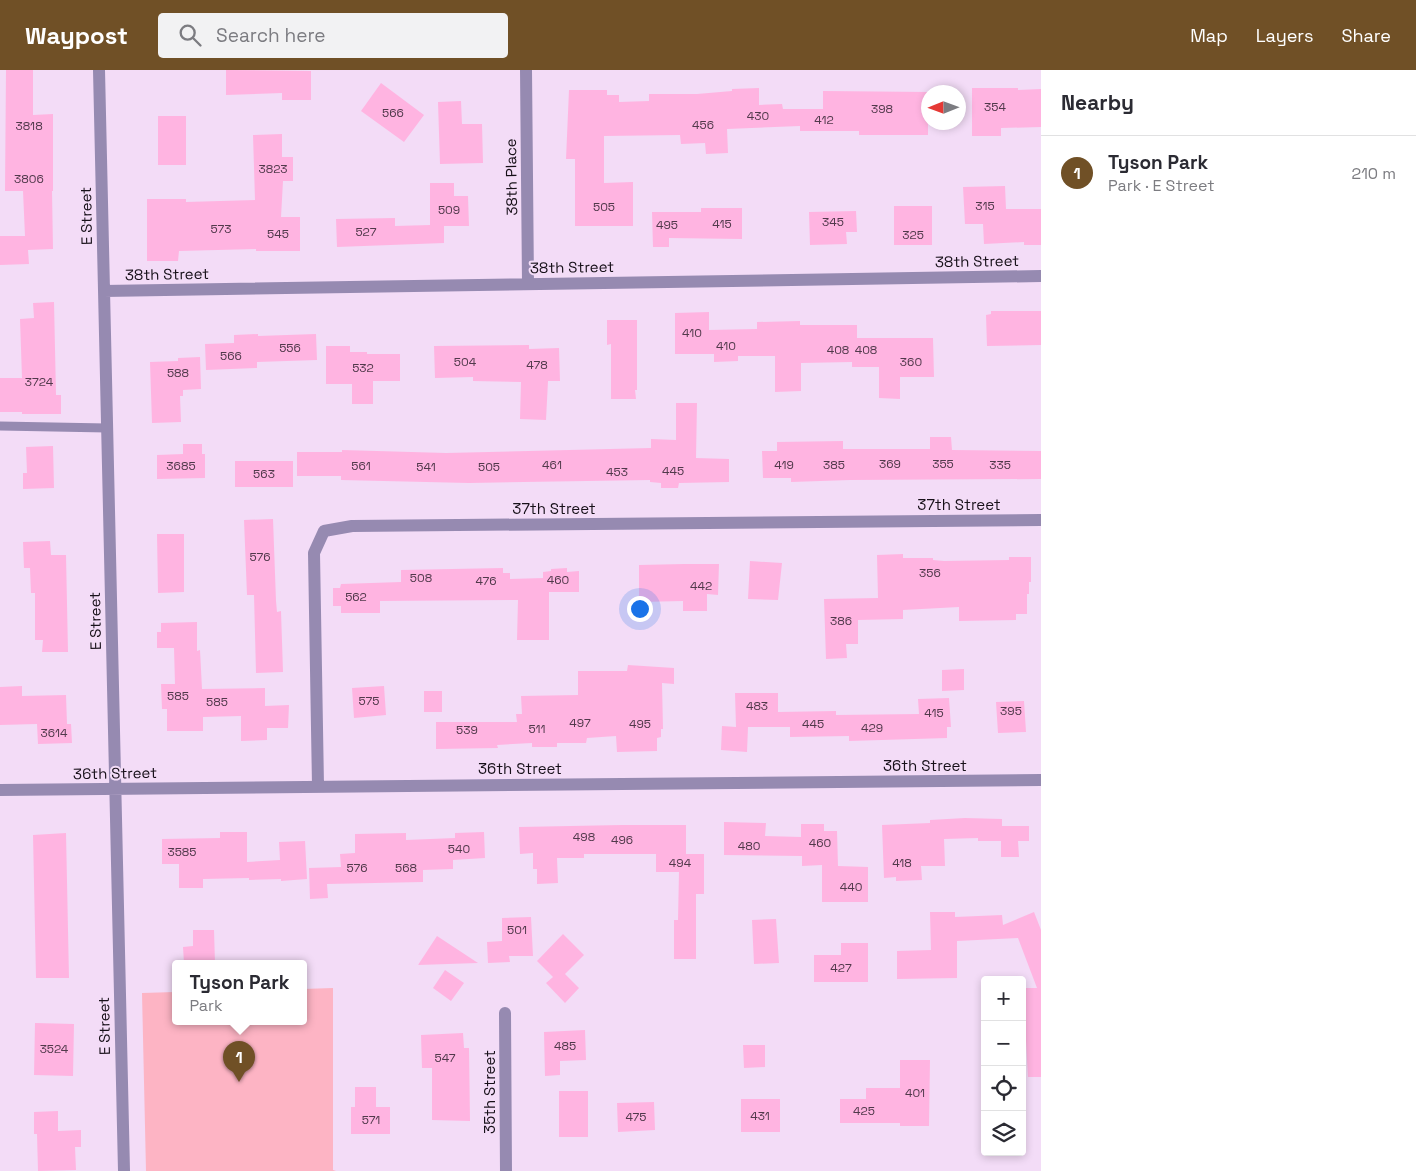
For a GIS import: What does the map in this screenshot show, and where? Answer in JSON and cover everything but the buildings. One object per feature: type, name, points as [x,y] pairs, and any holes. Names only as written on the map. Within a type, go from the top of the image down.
[{"type":"street","name":"E Street","points":[[99,70],[124,1171]]},
{"type":"street","name":"38th Place","points":[[526,70],[528,284]]},
{"type":"street","name":"38th Street","points":[[104,291],[1041,276]]},
{"type":"street","name":"37th Street","points":[[318,786],[314,553],[324,531],[352,526],[1041,520]]},
{"type":"street","name":"36th Street","points":[[0,790],[1041,780]]},
{"type":"street","name":"35th Street","points":[[505,1013],[506,1171]]},
{"type":"lane","points":[[0,426],[107,428]]},
{"type":"shaded area","points":[[333,988],[333,1170],[336,1171],[146,1171],[142,993],[172,992],[172,1025],[307,1025],[307,989]]},
{"type":"place","name":"Tyson Park","points":[[239,1082]]}]
